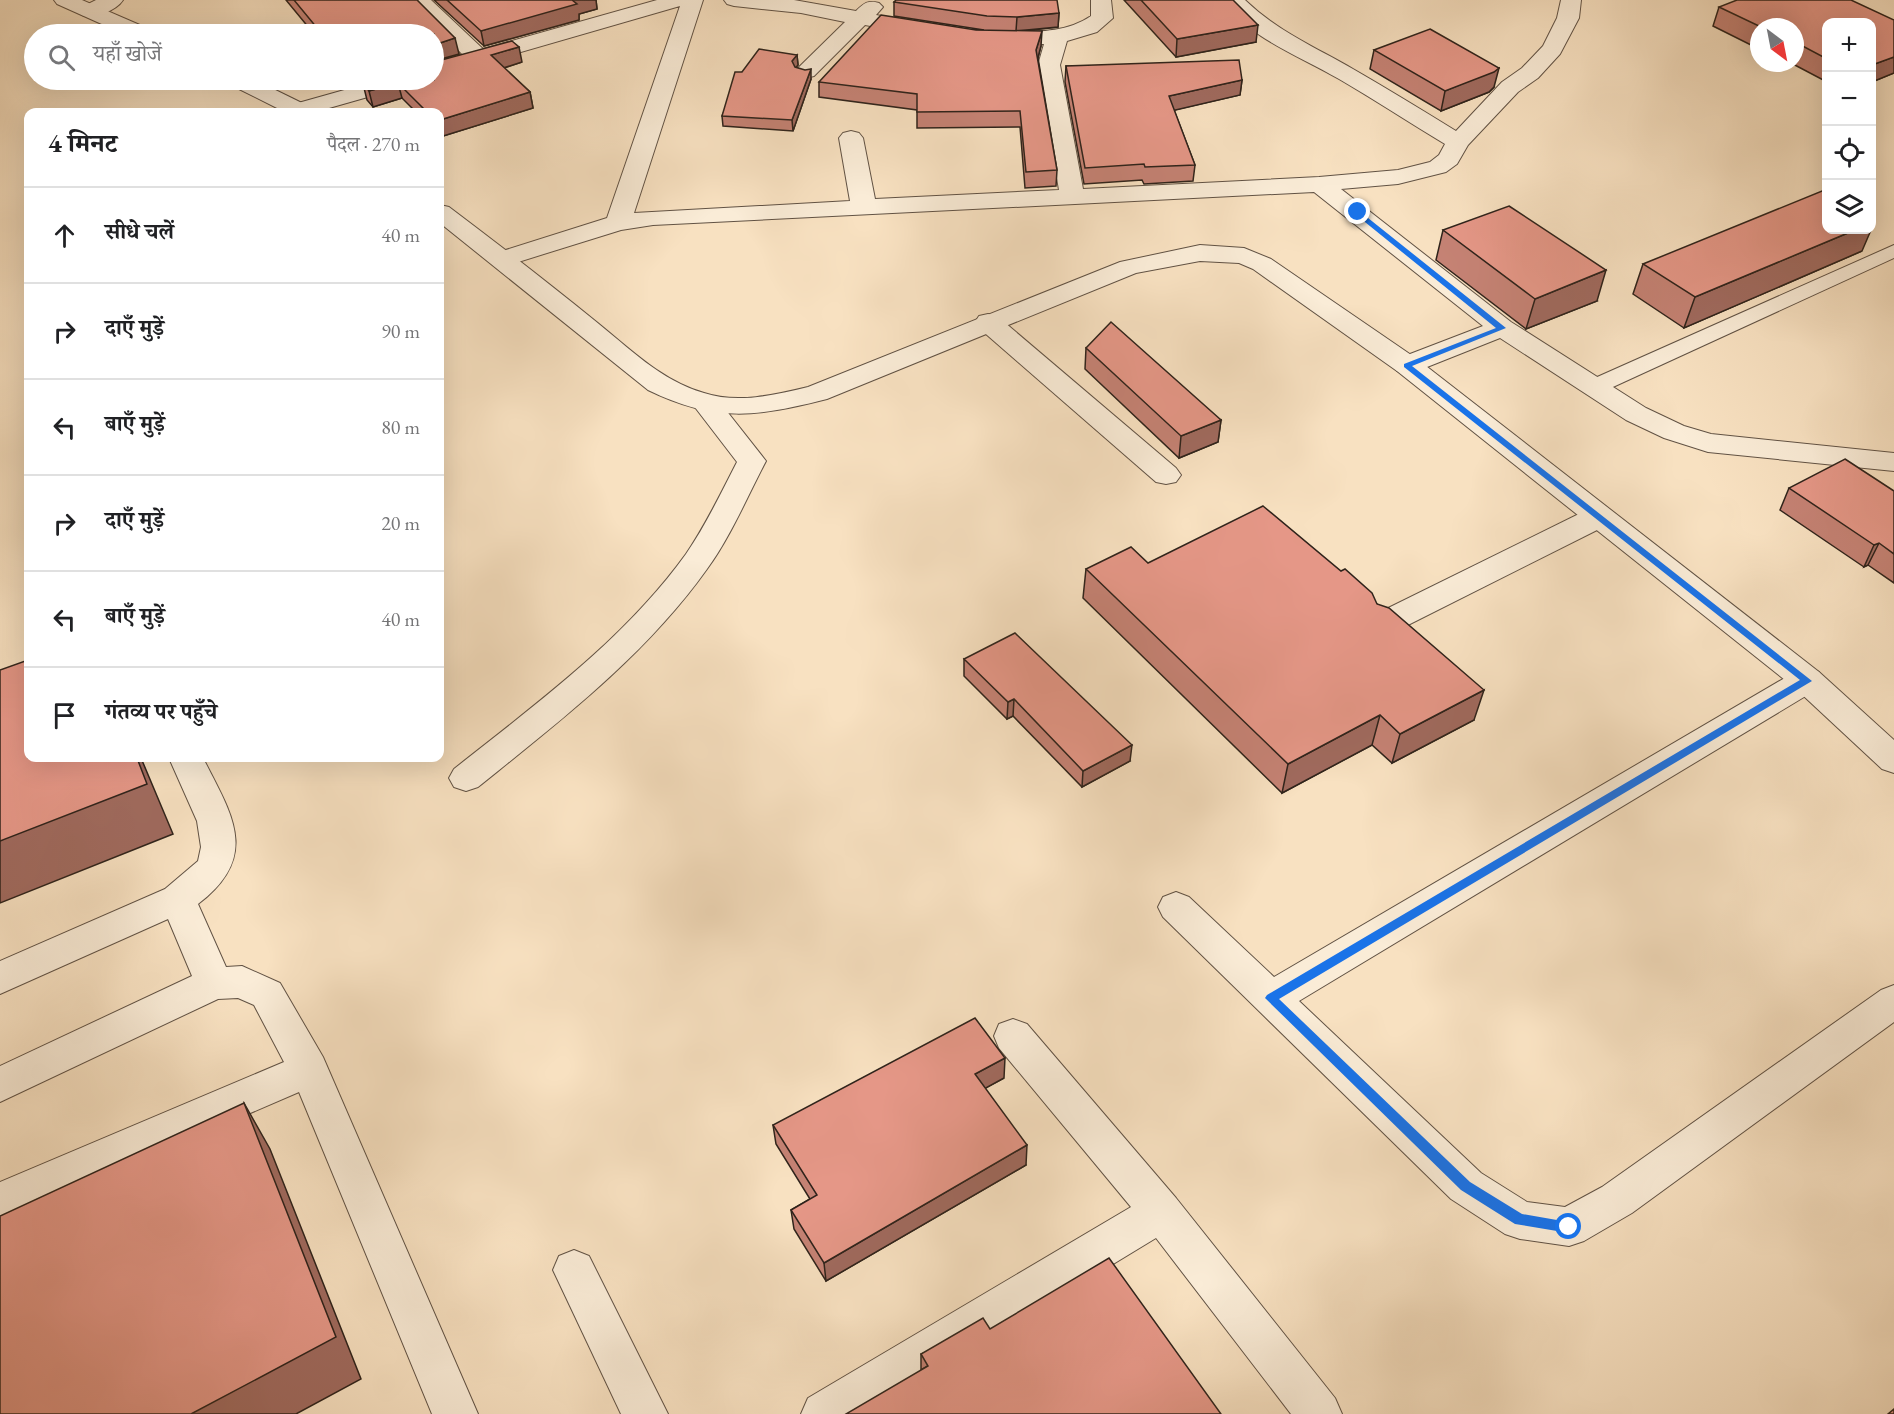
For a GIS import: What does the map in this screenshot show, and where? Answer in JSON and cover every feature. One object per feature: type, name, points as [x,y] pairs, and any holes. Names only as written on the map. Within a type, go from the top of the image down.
[{"type":"street","points":[[64,0],[118,24]]},
{"type":"street","points":[[89,11],[113,0]]},
{"type":"street","points":[[419,0],[444,24]]},
{"type":"street","points":[[444,67],[680,0]]},
{"type":"street","points":[[618,223],[693,0]]},
{"type":"street","points":[[734,0],[801,7],[941,33]]},
{"type":"street","points":[[806,71],[858,18],[880,0]]},
{"type":"street","points":[[972,36],[1010,40],[1058,37],[1089,27],[1102,18],[1101,0]]},
{"type":"street","points":[[1233,0],[1258,24],[1274,35],[1346,74],[1458,142]]},
{"type":"street","points":[[502,259],[618,223],[697,214],[1073,198],[1319,184],[1398,177],[1438,167],[1449,159],[1458,142],[1510,87],[1530,72],[1552,49],[1568,18],[1571,0]]},
{"type":"street","points":[[444,24],[478,57]]},
{"type":"street","points":[[1058,37],[1049,65],[1073,198]]},
{"type":"street","points":[[259,90],[294,108]]},
{"type":"street","points":[[310,108],[369,90]]},
{"type":"street","points":[[851,138],[864,208]]},
{"type":"street","points":[[1319,184],[1502,328],[1636,414],[1674,432],[1708,443],[1894,462]]},
{"type":"street","points":[[444,215],[658,384],[675,394],[708,406],[743,407],[778,403],[816,393],[1129,267],[1200,253],[1244,256],[1262,264],[1407,365],[1807,681],[1894,760]]},
{"type":"street","points":[[988,322],[1166,475]]},
{"type":"street","points":[[1407,365],[1502,328]]},
{"type":"street","points":[[466,778],[571,694],[648,622],[697,560],[752,461],[708,406]]},
{"type":"street","points":[[1383,624],[1598,517]]},
{"type":"street","points":[[1271,998],[1807,681]]},
{"type":"street","points":[[0,978],[178,899],[200,881],[216,860],[218,829],[188,762]]},
{"type":"street","points":[[178,899],[214,983]]},
{"type":"street","points":[[1176,907],[1466,1186],[1520,1220],[1569,1227],[1617,1200],[1894,1001]]},
{"type":"street","points":[[0,1086],[214,983],[242,982],[267,994],[309,1069],[455,1414]]},
{"type":"street","points":[[1013,1036],[1161,1212],[1319,1414]]},
{"type":"street","points":[[0,1202],[309,1069]]},
{"type":"street","points":[[824,1414],[1161,1212]]},
{"type":"street","points":[[574,1270],[645,1414]]},
{"type":"lane","points":[[1594,387],[1894,251]]},
{"type":"building","points":[[294,0],[417,0],[441,24],[314,24]]},
{"type":"building","points":[[447,0],[572,0],[577,4],[481,31]]},
{"type":"building","points":[[896,0],[1057,0],[1059,13],[1017,17],[987,16],[894,2]]},
{"type":"building","points":[[1141,0],[1233,0],[1258,25],[1177,39]]},
{"type":"building","points":[[1737,0],[1851,0],[1894,20],[1894,57],[1876,64],[1876,18],[1822,18],[1822,56],[1804,47],[1804,18],[1750,18],[1750,22],[1719,7]]},
{"type":"building","points":[[881,15],[976,30],[1042,31],[1036,50],[1057,170],[1026,172],[1020,111],[917,112],[917,94],[819,82]]},
{"type":"building","points":[[444,27],[455,38],[444,42]]},
{"type":"building","points":[[1430,29],[1499,68],[1445,91],[1374,50]]},
{"type":"building","points":[[512,41],[519,47],[491,55],[530,92],[444,119],[444,108],[423,108],[405,90],[444,90],[444,59]]},
{"type":"building","points":[[759,49],[797,55],[792,61],[795,67],[811,69],[792,120],[722,116],[735,72],[742,72]]},
{"type":"building","points":[[1239,60],[1242,80],[1169,96],[1195,165],[1145,167],[1144,164],[1085,168],[1066,66]]},
{"type":"building","points":[[1822,191],[1822,234],[1845,234],[1695,297],[1643,264]]},
{"type":"building","points":[[1509,206],[1606,270],[1535,299],[1443,230]]},
{"type":"building","points":[[1111,322],[1221,420],[1181,436],[1086,348]]},
{"type":"building","points":[[1845,459],[1894,491],[1894,554],[1879,543],[1874,545],[1789,488]]},
{"type":"building","points":[[1263,506],[1341,571],[1345,569],[1372,593],[1377,604],[1389,608],[1484,690],[1400,734],[1380,715],[1288,764],[1086,569],[1131,547],[1148,563]]},
{"type":"building","points":[[1015,633],[1132,745],[1083,771],[1014,699],[1008,702],[964,659]]},
{"type":"building","points":[[24,661],[24,762],[139,762],[147,784],[0,841],[0,670]]},
{"type":"building","points":[[975,1018],[1005,1058],[975,1074],[1027,1145],[824,1263],[791,1210],[817,1195],[773,1125]]},
{"type":"building","points":[[244,1103],[336,1337],[191,1414],[0,1414],[0,1216]]},
{"type":"building","points":[[1109,1258],[1221,1414],[846,1414],[928,1366],[921,1354],[983,1318],[990,1329]]},
{"type":"route","points":[[1358,212],[1502,328],[1407,365],[1807,681],[1271,998],[1466,1186],[1520,1220],[1569,1227]]}]
